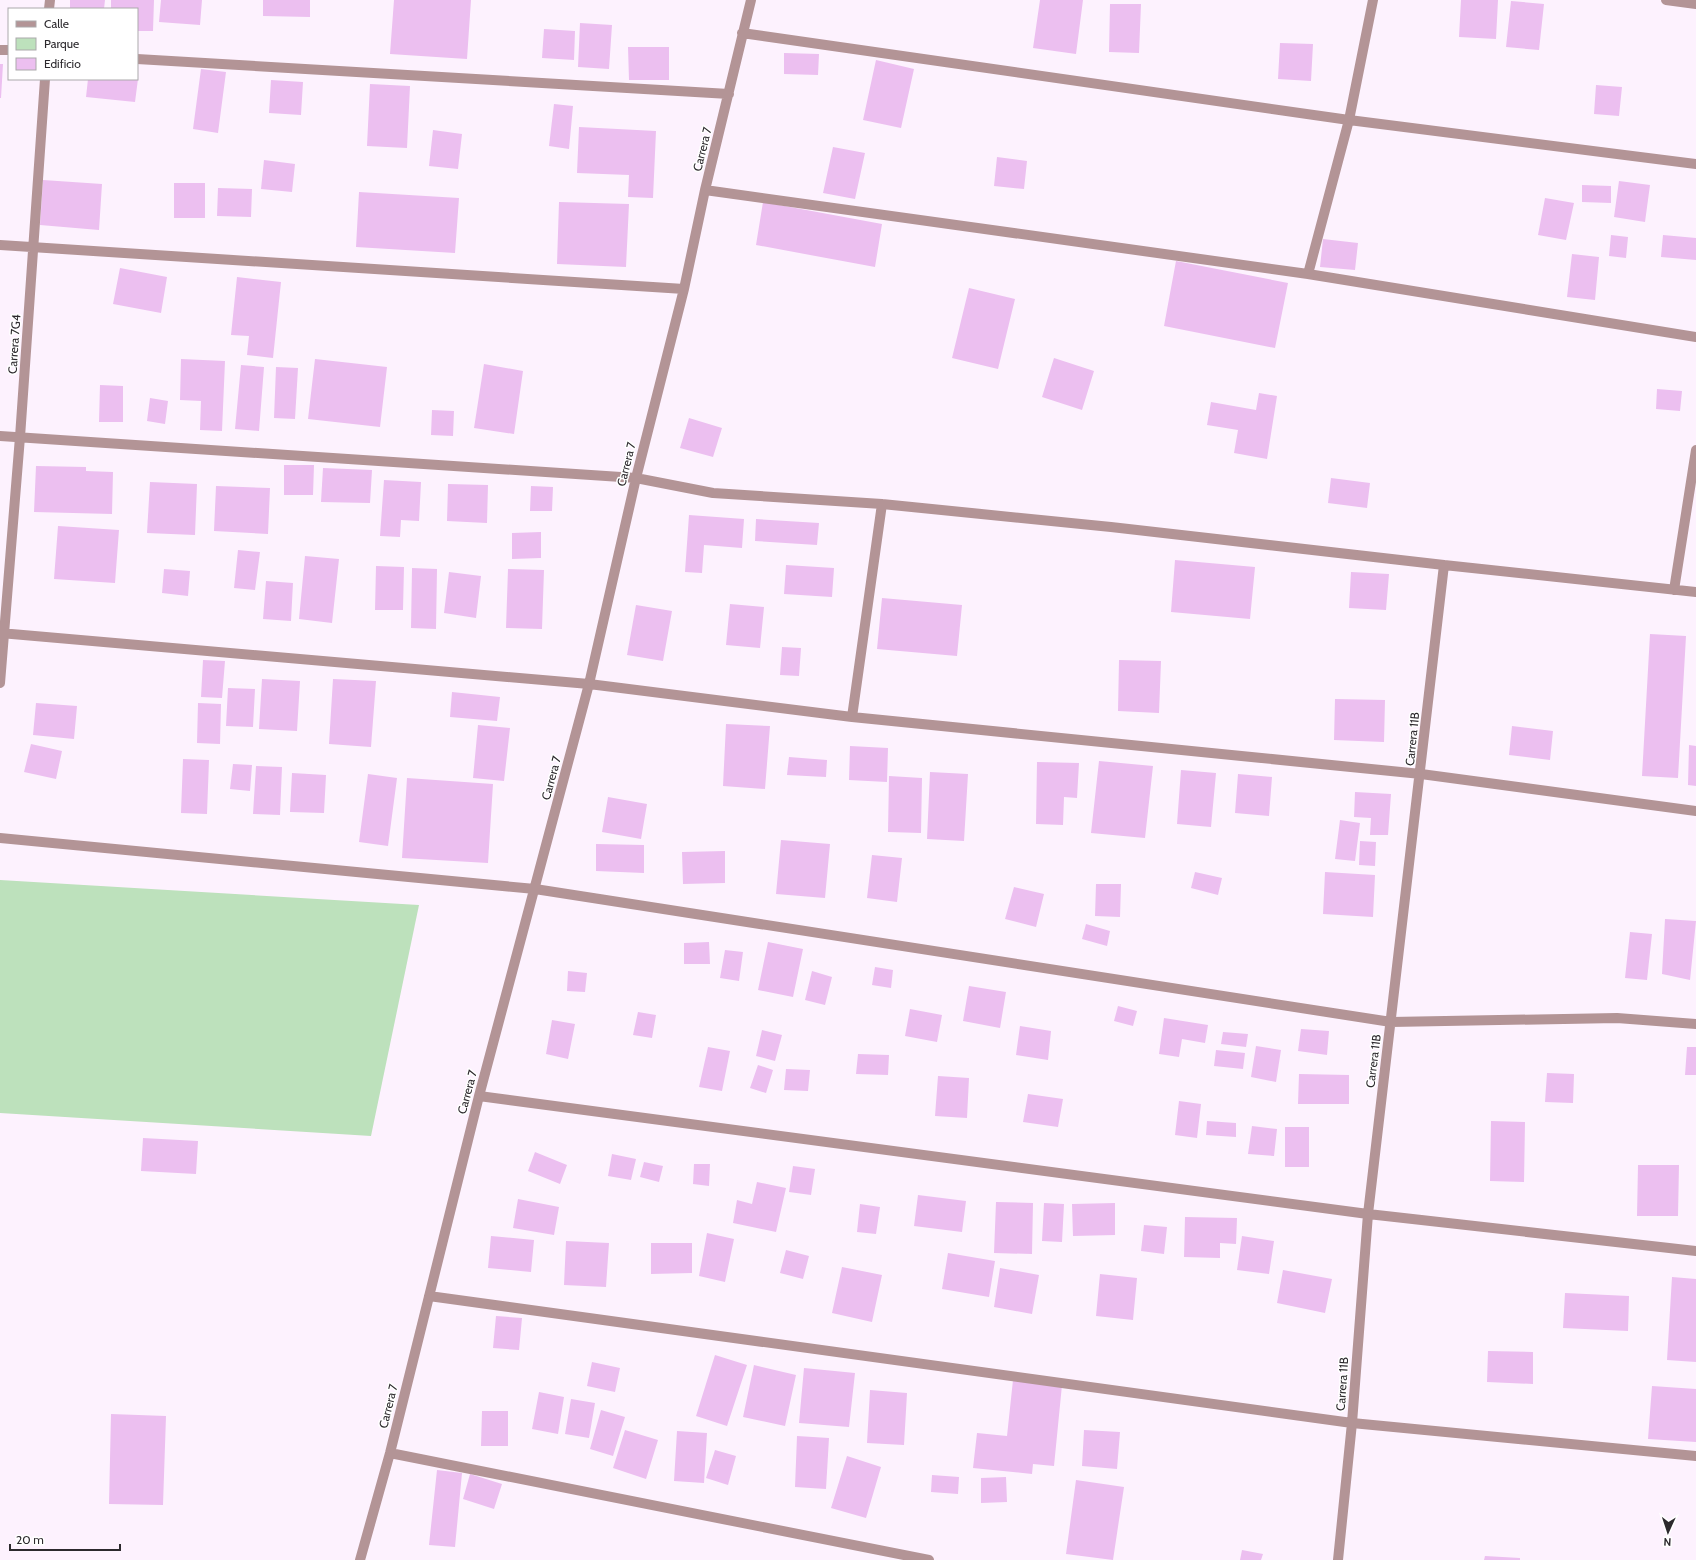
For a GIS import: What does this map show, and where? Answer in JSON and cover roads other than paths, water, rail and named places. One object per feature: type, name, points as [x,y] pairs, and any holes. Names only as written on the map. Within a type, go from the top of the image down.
[{"type":"street","name":"Carrera 7","points":[[360,1560],[390,1454],[479,1096],[589,684],[636,478],[684,289],[705,190],[751,0]]},
{"type":"street","points":[[1308,274],[1349,120],[1373,0]]},
{"type":"street","points":[[1666,0],[1696,4]]},
{"type":"street","points":[[742,33],[1349,120],[1696,164]]},
{"type":"street","points":[[138,59],[729,94]]},
{"type":"street","name":"Carrera 7G4","points":[[0,683],[20,437],[45,80]]},
{"type":"street","points":[[705,190],[1308,274],[1696,337]]},
{"type":"street","points":[[0,245],[684,289]]},
{"type":"street","points":[[0,436],[636,478],[713,494],[882,504],[1111,527],[1696,592]]},
{"type":"street","points":[[1674,590],[1696,450]]},
{"type":"street","points":[[852,717],[882,504]]},
{"type":"street","name":"Carrera 11B","points":[[1338,1560],[1352,1423],[1368,1214],[1421,774],[1444,565]]},
{"type":"street","points":[[3,633],[589,684],[852,717],[1421,774],[1696,811]]},
{"type":"street","points":[[0,838],[535,889],[1391,1022],[1617,1018],[1696,1024]]},
{"type":"street","points":[[479,1096],[1368,1214],[1696,1251]]},
{"type":"street","points":[[429,1296],[1352,1423],[1696,1456]]},
{"type":"street","points":[[390,1454],[929,1560]]}]
